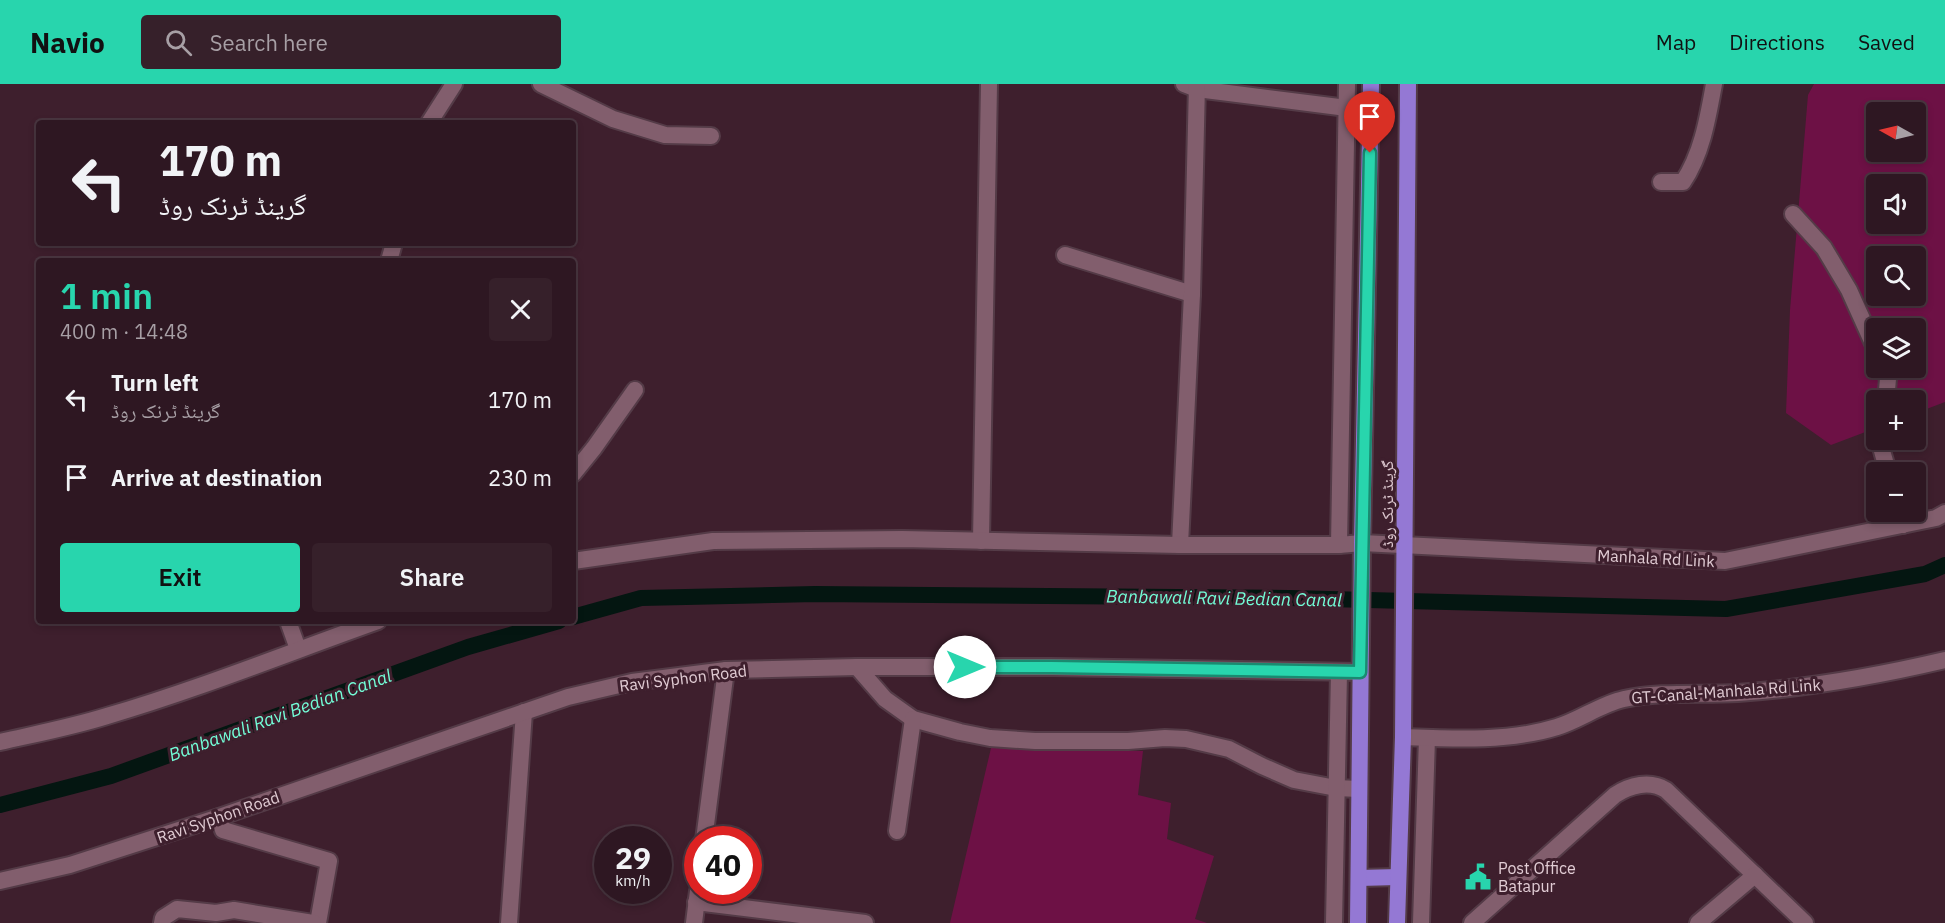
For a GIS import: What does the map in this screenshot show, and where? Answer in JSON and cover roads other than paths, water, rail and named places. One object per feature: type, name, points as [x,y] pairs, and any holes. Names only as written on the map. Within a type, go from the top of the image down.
[{"type":"highway","name":"گرینڈ ٹرنک روڈ","points":[[1358,923],[1361,548],[1371,84]]},
{"type":"highway","name":"گرینڈ ٹرنک روڈ","points":[[1397,923],[1403,737],[1408,84]]},
{"type":"highway","points":[[1359,878],[1398,877]]},
{"type":"street","points":[[431,120],[454,84]]},
{"type":"street","points":[[541,84],[613,119],[665,135],[711,136]]},
{"type":"street","points":[[981,542],[989,84]]},
{"type":"street","points":[[1339,545],[1347,84]]},
{"type":"street","points":[[1661,182],[1683,182],[1692,169],[1707,120],[1714,84]]},
{"type":"street","points":[[1180,545],[1192,294],[1193,86],[1347,108]]},
{"type":"street","points":[[1793,214],[1824,248],[1849,290],[1866,328]]},
{"type":"street","points":[[1065,255],[1192,294]]},
{"type":"street","points":[[576,470],[635,390]]},
{"type":"street","name":"Manhala Rd Link","points":[[1926,518],[1936,518],[1945,513]]},
{"type":"street","name":"Manhala Rd Link","points":[[576,561],[713,541],[902,539],[1180,545],[1339,545],[1405,552],[1495,550],[1725,561],[1885,522]]},
{"type":"street","points":[[289,624],[298,649]]},
{"type":"street","points":[[0,742],[106,717],[234,674],[369,624]]},
{"type":"street","name":"GT-Canal-Manhala Rd Link","points":[[1403,737],[1501,737],[1537,732],[1577,720],[1606,705],[1624,699],[1738,693],[1835,683],[1945,660]]},
{"type":"street","points":[[857,667],[885,699],[913,719],[960,732],[990,738],[1046,741],[1186,739],[1228,749],[1294,780],[1336,788],[1359,789]]},
{"type":"street","name":"Ravi Syphon Road","points":[[0,880],[70,865],[219,817],[568,697],[632,682],[726,670],[857,667],[1052,667],[1339,672],[1360,667]]},
{"type":"street","points":[[706,826],[726,670]]},
{"type":"street","points":[[1334,923],[1339,672]]},
{"type":"street","points":[[509,923],[524,712]]},
{"type":"street","points":[[897,831],[913,719]]},
{"type":"street","points":[[1422,923],[1427,738]]},
{"type":"street","points":[[1472,923],[1615,795],[1638,784],[1660,786],[1666,790],[1805,923]]},
{"type":"street","points":[[219,817],[223,830],[329,861],[318,923]]},
{"type":"street","points":[[1698,923],[1755,875]]},
{"type":"street","points":[[694,923],[696,904]]},
{"type":"street","points":[[742,904],[866,923]]},
{"type":"street","points":[[162,923],[163,918],[177,909],[216,914],[234,910],[313,923]]},
{"type":"waterway","name":"Banbawali Ravi Bedian Canal","points":[[576,616],[641,598],[815,594],[1289,598],[1726,609],[1925,574],[1945,565]]},
{"type":"waterway","name":"Banbawali Ravi Bedian Canal","points":[[0,805],[111,776],[468,647],[548,624]]},
{"type":"place","name":"Post Office Batapur","points":[[1478,877]]}]
